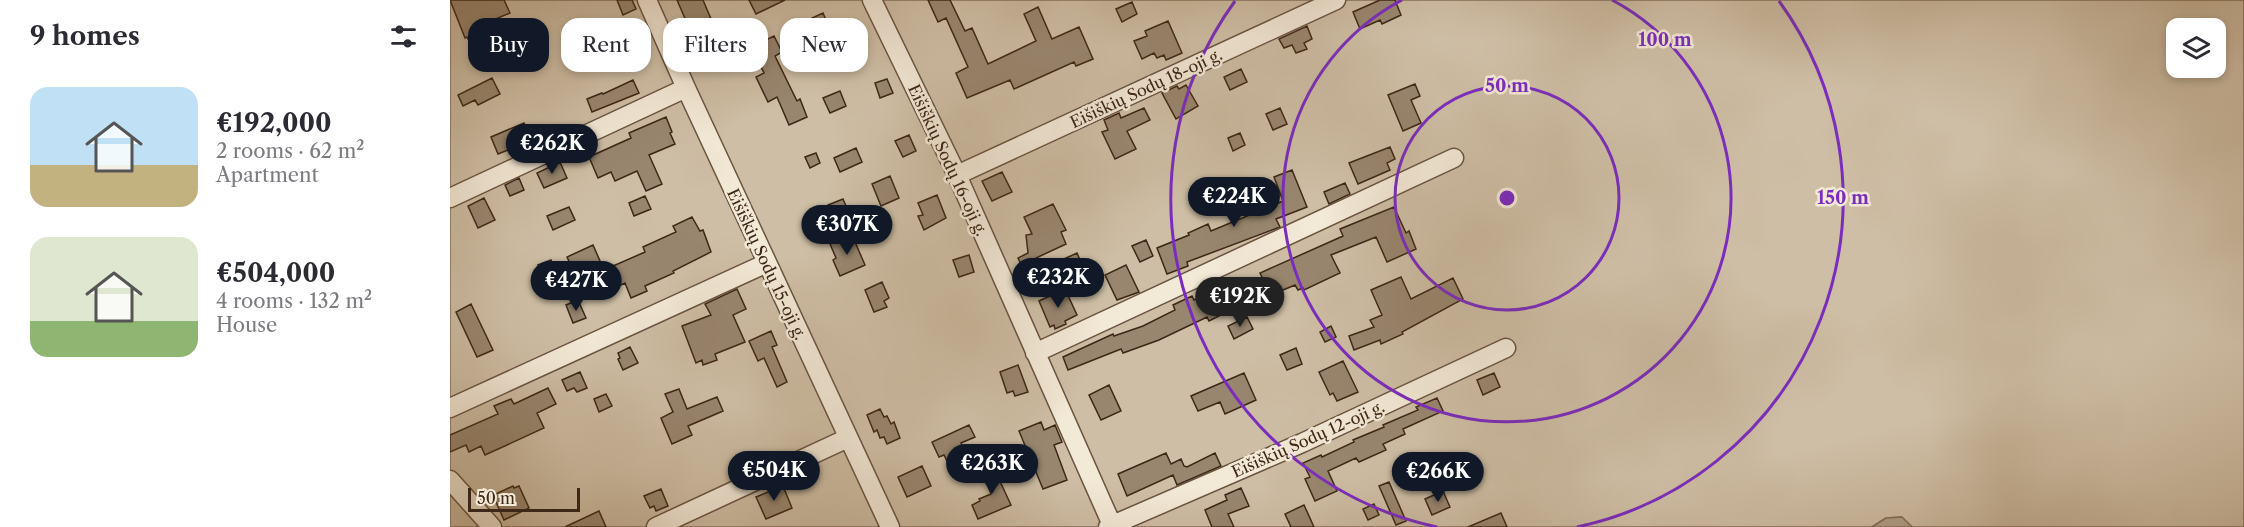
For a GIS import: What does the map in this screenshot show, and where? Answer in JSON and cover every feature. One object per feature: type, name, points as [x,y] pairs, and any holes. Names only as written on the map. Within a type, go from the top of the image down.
[{"type":"street","name":"Eišiškių Sodų 15-oji g.","points":[[647,0],[890,527]]},
{"type":"street","name":"Eišiškių Sodų 16-oji g.","points":[[872,0],[957,176],[1110,526]]},
{"type":"street","name":"Eišiškių Sodų 18-oji g.","points":[[957,176],[1336,0]]},
{"type":"street","points":[[450,198],[686,88]]},
{"type":"street","points":[[1035,353],[1454,158]]},
{"type":"street","points":[[450,408],[767,263]]},
{"type":"street","name":"Eišiškių Sodų 12-oji g.","points":[[1110,526],[1302,443],[1506,348]]},
{"type":"street","points":[[656,527],[848,438]]},
{"type":"street","points":[[450,480],[492,527]]},
{"type":"shaded area","points":[[450,0],[2244,0],[2244,527],[1912,527],[1901,517],[1886,518],[1872,527],[450,527]]},
{"type":"shaded area","points":[[1902,517],[1912,527],[1872,527],[1886,518]]},
{"type":"building","points":[[450,0],[504,0],[510,13],[498,18],[468,18],[468,39],[465,38]]},
{"type":"building","points":[[617,0],[632,0],[636,9],[623,15]]},
{"type":"building","points":[[677,0],[703,0],[711,18],[685,18]]},
{"type":"building","points":[[749,0],[785,0],[756,14]]},
{"type":"building","points":[[928,0],[950,0],[965,31],[972,28],[988,64],[1036,41],[1024,14],[1038,7],[1052,39],[1079,27],[1093,59],[1076,66],[1074,62],[1014,89],[1010,80],[967,98],[956,73],[968,67],[946,18],[938,22]]},
{"type":"building","points":[[1380,0],[1395,0],[1401,15],[1382,24],[1380,20],[1360,29],[1353,12]]},
{"type":"building","points":[[1132,2],[1137,14],[1122,22],[1116,9]]},
{"type":"building","points":[[823,13],[825,18],[812,18]]},
{"type":"building","points":[[1168,21],[1182,53],[1166,60],[1164,55],[1157,58],[1154,53],[1142,59],[1134,41],[1147,36],[1145,31]]},
{"type":"building","points":[[1307,26],[1312,39],[1304,43],[1307,49],[1296,53],[1292,45],[1284,48],[1279,39]]},
{"type":"building","points":[[774,36],[780,48],[780,53],[775,56],[780,72],[783,72],[797,101],[800,99],[807,117],[789,125],[777,97],[768,102],[756,77],[768,72],[768,39]]},
{"type":"building","points":[[1241,69],[1247,82],[1230,90],[1224,77]]},
{"type":"building","points":[[492,78],[500,94],[478,105],[475,100],[463,106],[458,95]]},
{"type":"building","points":[[887,79],[893,93],[880,98],[875,83]]},
{"type":"building","points":[[633,80],[639,93],[592,112],[587,99]]},
{"type":"building","points":[[1415,84],[1420,96],[1411,100],[1421,123],[1403,131],[1388,95]]},
{"type":"building","points":[[1186,85],[1198,106],[1176,119],[1162,93],[1177,86],[1179,89]]},
{"type":"building","points":[[840,91],[846,106],[830,113],[823,98]]},
{"type":"building","points":[[1144,108],[1150,120],[1127,131],[1136,149],[1115,159],[1102,132],[1108,130],[1104,120],[1119,113],[1121,118]]},
{"type":"building","points":[[1280,108],[1287,124],[1273,130],[1266,114]]},
{"type":"building","points":[[666,117],[675,144],[649,155],[662,184],[646,191],[637,171],[615,181],[611,172],[598,178],[589,157],[631,138],[629,133]]},
{"type":"building","points":[[524,123],[531,141],[498,154],[491,137]]},
{"type":"building","points":[[1240,133],[1245,145],[1233,151],[1228,138]]},
{"type":"building","points":[[909,135],[916,151],[903,157],[895,141]]},
{"type":"building","points":[[1390,147],[1395,159],[1387,163],[1390,170],[1358,184],[1349,163]]},
{"type":"building","points":[[856,148],[862,162],[840,172],[834,158]]},
{"type":"building","points":[[816,153],[820,163],[810,168],[805,157]]},
{"type":"building","points":[[560,162],[567,178],[544,188],[537,173]]},
{"type":"building","points":[[1292,170],[1307,207],[1276,219],[1280,227],[1187,262],[1188,266],[1167,274],[1157,248],[1189,235],[1188,233],[1208,224],[1211,231],[1283,201],[1274,177]]},
{"type":"building","points":[[1002,172],[1012,192],[992,201],[982,181]]},
{"type":"building","points":[[890,176],[899,198],[881,206],[872,184]]},
{"type":"building","points":[[519,178],[524,190],[510,196],[505,185]]},
{"type":"building","points":[[1345,183],[1350,194],[1329,204],[1324,192]]},
{"type":"building","points":[[937,195],[946,218],[924,230],[918,216],[923,215],[918,203]]},
{"type":"building","points":[[645,196],[651,209],[634,216],[629,203]]},
{"type":"building","points":[[484,198],[495,220],[478,228],[468,206]]},
{"type":"building","points":[[843,199],[849,213],[833,219],[828,205]]},
{"type":"building","points":[[1053,204],[1066,230],[1061,232],[1066,244],[1036,258],[1039,263],[1035,265],[1037,269],[1026,275],[1018,258],[1028,253],[1026,235],[1032,234],[1024,217]]},
{"type":"building","points":[[569,207],[575,220],[553,230],[547,216]]},
{"type":"building","points":[[1394,207],[1406,233],[1409,231],[1416,249],[1387,262],[1376,237],[1331,255],[1340,273],[1304,290],[1303,288],[1298,290],[1295,285],[1271,295],[1260,273],[1343,236],[1340,229]]},
{"type":"building","points":[[692,217],[700,231],[703,230],[711,252],[645,286],[647,291],[631,298],[625,283],[602,294],[592,274],[578,280],[567,257],[593,245],[604,270],[645,252],[643,247],[676,232],[673,226]]},
{"type":"building","points":[[852,235],[865,265],[840,276],[833,260],[836,258],[830,244]]},
{"type":"building","points":[[1146,240],[1153,256],[1140,262],[1132,246]]},
{"type":"building","points":[[1077,253],[1086,274],[1073,280],[1064,259]]},
{"type":"building","points":[[969,255],[974,272],[959,277],[953,260]]},
{"type":"building","points":[[551,260],[557,273],[545,279],[538,265]]},
{"type":"building","points":[[1126,265],[1139,292],[1117,300],[1105,275]]},
{"type":"building","points":[[1401,277],[1411,299],[1453,278],[1463,299],[1402,332],[1403,334],[1381,344],[1380,340],[1354,350],[1349,336],[1374,327],[1370,320],[1382,315],[1371,290]]},
{"type":"building","points":[[882,282],[889,298],[884,301],[887,307],[874,312],[865,290]]},
{"type":"building","points":[[737,289],[746,309],[733,315],[745,342],[715,354],[717,360],[703,365],[702,360],[696,363],[682,326],[711,315],[705,304]]},
{"type":"building","points":[[1065,289],[1077,315],[1055,329],[1054,325],[1050,327],[1039,301]]},
{"type":"building","points":[[1214,291],[1225,313],[1209,321],[1207,317],[1159,340],[1123,353],[1121,349],[1068,370],[1063,357],[1113,334],[1114,336],[1143,326],[1175,310],[1173,305],[1192,296],[1194,300]]},
{"type":"building","points":[[578,300],[586,318],[573,323],[566,305]]},
{"type":"building","points":[[471,304],[493,350],[477,357],[456,312]]},
{"type":"building","points":[[1247,317],[1253,329],[1234,339],[1228,326]]},
{"type":"building","points":[[1331,326],[1336,337],[1325,342],[1320,332]]},
{"type":"building","points":[[771,331],[777,345],[772,347],[787,382],[777,387],[764,358],[758,361],[749,341]]},
{"type":"building","points":[[630,347],[638,363],[623,370],[618,353]]},
{"type":"building","points":[[1296,348],[1302,364],[1287,370],[1280,355]]},
{"type":"building","points":[[1343,361],[1358,392],[1337,401],[1333,393],[1330,395],[1319,372]]},
{"type":"building","points":[[1018,365],[1028,392],[1015,396],[1013,391],[1007,393],[1000,372]]},
{"type":"building","points":[[580,372],[587,388],[577,392],[574,388],[567,391],[562,380]]},
{"type":"building","points":[[1244,373],[1256,400],[1225,414],[1220,402],[1198,411],[1191,396]]},
{"type":"building","points":[[1494,373],[1500,387],[1483,395],[1477,380]]},
{"type":"building","points":[[1109,385],[1121,411],[1101,420],[1089,395]]},
{"type":"building","points":[[548,388],[556,404],[537,413],[544,428],[485,455],[481,446],[469,452],[466,445],[450,452],[450,435],[498,414],[494,406],[511,399],[514,404]]},
{"type":"building","points":[[679,389],[687,409],[717,397],[723,411],[688,426],[692,435],[672,444],[661,418],[673,412],[665,394]]},
{"type":"building","points":[[606,394],[612,406],[599,412],[594,399]]},
{"type":"building","points":[[1437,398],[1443,411],[1403,429],[1405,434],[1383,444],[1386,450],[1359,462],[1356,458],[1328,471],[1337,491],[1315,501],[1305,479],[1310,477],[1303,463],[1354,442],[1353,440],[1418,410],[1416,407]]},
{"type":"building","points":[[880,409],[891,424],[894,422],[900,438],[887,444],[884,437],[880,438],[877,430],[874,432],[867,415]]},
{"type":"building","points":[[1041,422],[1044,430],[1055,425],[1062,442],[1054,445],[1067,480],[1043,489],[1019,431]]},
{"type":"building","points":[[969,425],[975,437],[961,443],[968,459],[950,467],[944,455],[939,457],[932,442]]},
{"type":"building","points":[[759,452],[764,464],[748,472],[744,463],[749,460],[747,456]]},
{"type":"building","points":[[1166,453],[1171,464],[1181,459],[1187,467],[1215,453],[1221,466],[1177,485],[1173,475],[1127,496],[1118,474]]},
{"type":"building","points":[[992,464],[1011,505],[978,519],[972,505],[991,494],[981,469]]},
{"type":"building","points":[[922,466],[931,486],[907,497],[898,477]]},
{"type":"building","points":[[1389,482],[1406,521],[1396,525],[1379,486]]},
{"type":"building","points":[[513,486],[514,488],[519,486],[529,508],[504,520],[495,500],[483,500]]},
{"type":"building","points":[[783,486],[792,508],[766,519],[756,497]]},
{"type":"building","points":[[1241,488],[1249,506],[1228,514],[1234,527],[1212,527],[1205,510],[1227,500],[1225,495]]},
{"type":"building","points":[[661,489],[668,506],[656,511],[654,506],[650,508],[644,496]]},
{"type":"building","points":[[1443,491],[1450,507],[1432,515],[1425,499]]},
{"type":"building","points":[[1374,504],[1379,515],[1368,520],[1363,509]]},
{"type":"building","points":[[1304,505],[1314,527],[1291,527],[1285,514]]},
{"type":"building","points":[[599,511],[606,527],[565,527]]},
{"type":"building","points":[[1501,513],[1507,527],[1468,527]]}]
